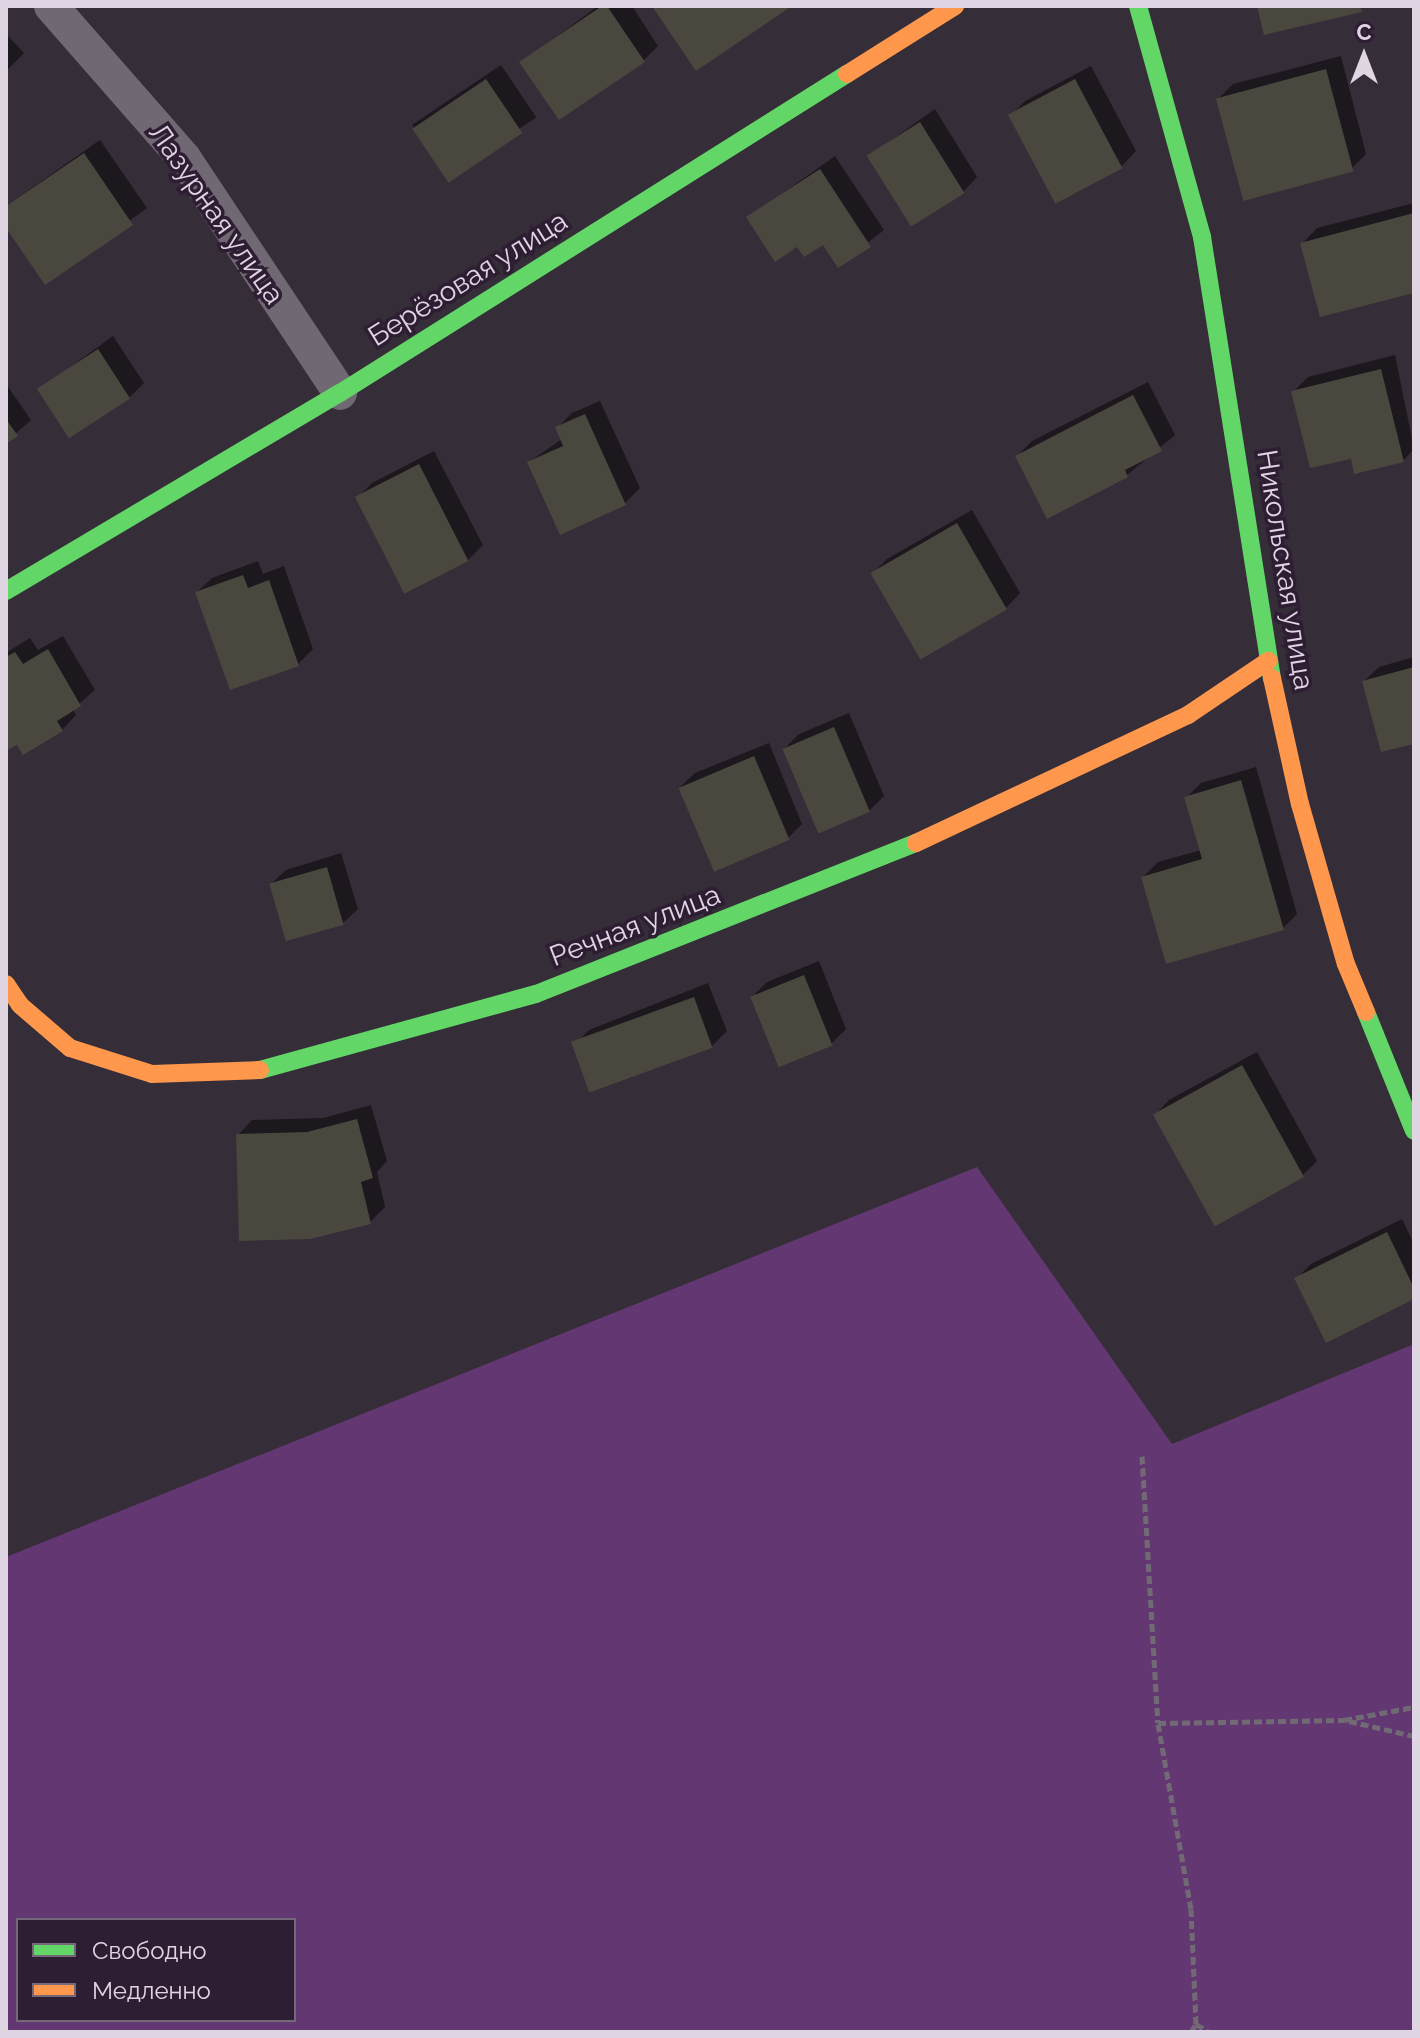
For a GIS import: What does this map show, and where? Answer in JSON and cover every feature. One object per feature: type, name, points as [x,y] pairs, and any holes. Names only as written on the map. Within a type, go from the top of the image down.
[{"type":"street","name":"Лазурная улица","points":[[51,6],[184,158],[340,393]]},
{"type":"street","name":"Берёзовая улица","points":[[6,591],[340,393],[955,6]]},
{"type":"street","name":"Никольская улица","points":[[1138,6],[1202,237],[1252,531],[1268,661],[1300,804],[1346,964],[1414,1131]]},
{"type":"street","name":"Речная улица","points":[[6,984],[20,1005],[70,1048],[152,1074],[268,1070],[536,994],[858,870],[1188,715],[1268,661]]},
{"type":"path","points":[[1142,1456],[1158,1723],[1191,1909],[1196,2024],[1191,2032]]},
{"type":"path","points":[[1158,1723],[1344,1720],[1414,1707]]},
{"type":"path","points":[[1344,1720],[1414,1736]]},
{"type":"path","points":[[1196,2024],[1209,2032]]},
{"type":"shaded area","points":[[977,1167],[1172,1444],[1414,1344],[1414,2032],[6,2032],[6,1557]]},
{"type":"building","points":[[602,6],[607,6],[645,62],[559,120],[519,62]]},
{"type":"building","points":[[652,6],[792,6],[696,71]]},
{"type":"building","points":[[1257,6],[1360,6],[1362,12],[1264,35]]},
{"type":"building","points":[[1326,69],[1353,171],[1243,201],[1216,99]]},
{"type":"building","points":[[486,79],[522,133],[449,183],[412,129]]},
{"type":"building","points":[[1075,79],[1122,168],[1055,204],[1008,115]]},
{"type":"building","points":[[920,122],[965,193],[911,227],[867,155]]},
{"type":"building","points":[[84,153],[133,225],[45,285],[6,228],[6,206]]},
{"type":"building","points":[[820,169],[871,247],[838,268],[823,245],[804,257],[797,247],[775,262],[746,217]]},
{"type":"building","points":[[1414,213],[1414,293],[1320,317],[1300,243]]},
{"type":"building","points":[[98,349],[130,398],[69,438],[37,389]]},
{"type":"building","points":[[1381,369],[1404,462],[1354,474],[1351,459],[1310,468],[1291,391]]},
{"type":"building","points":[[1133,395],[1162,451],[1125,470],[1128,477],[1047,519],[1015,456]]},
{"type":"building","points":[[585,414],[626,505],[560,535],[527,462],[563,446],[555,427]]},
{"type":"building","points":[[6,419],[18,436],[6,444]]},
{"type":"building","points":[[419,464],[468,561],[404,594],[355,497]]},
{"type":"building","points":[[957,523],[1007,610],[920,660],[870,573]]},
{"type":"building","points":[[243,575],[248,588],[269,580],[299,666],[230,690],[195,592]]},
{"type":"building","points":[[48,649],[81,706],[57,721],[63,731],[23,755],[17,745],[6,751],[6,657],[15,652],[23,664]]},
{"type":"building","points":[[1414,667],[1414,744],[1381,752],[1362,681]]},
{"type":"building","points":[[834,727],[870,812],[818,834],[782,749]]},
{"type":"building","points":[[754,756],[790,840],[714,872],[679,788]]},
{"type":"building","points":[[1241,780],[1284,930],[1166,964],[1141,877],[1202,859],[1184,797]]},
{"type":"building","points":[[327,867],[344,925],[286,941],[269,884]]},
{"type":"building","points":[[804,975],[832,1045],[779,1067],[750,997]]},
{"type":"building","points":[[694,997],[712,1048],[589,1093],[571,1042]]},
{"type":"building","points":[[1242,1065],[1304,1177],[1215,1226],[1153,1114]]},
{"type":"building","points":[[357,1119],[373,1178],[361,1182],[371,1224],[310,1239],[239,1241],[236,1134],[307,1132]]},
{"type":"building","points":[[1387,1232],[1414,1288],[1414,1299],[1326,1343],[1294,1278]]},
{"type":"traffic: fast","points":[[1138,6],[1202,237],[1272,678]]},
{"type":"traffic: fast","points":[[6,591],[340,393],[847,74]]},
{"type":"traffic: fast","points":[[260,1070],[536,994],[916,843]]},
{"type":"traffic: fast","points":[[1366,1012],[1414,1131]]},
{"type":"traffic: slow","points":[[847,74],[955,6]]},
{"type":"traffic: slow","points":[[916,843],[1188,715],[1268,661]]},
{"type":"traffic: slow","points":[[1272,678],[1300,804],[1346,964],[1366,1012]]},
{"type":"traffic: slow","points":[[6,984],[20,1005],[70,1048],[152,1074],[260,1070]]}]
